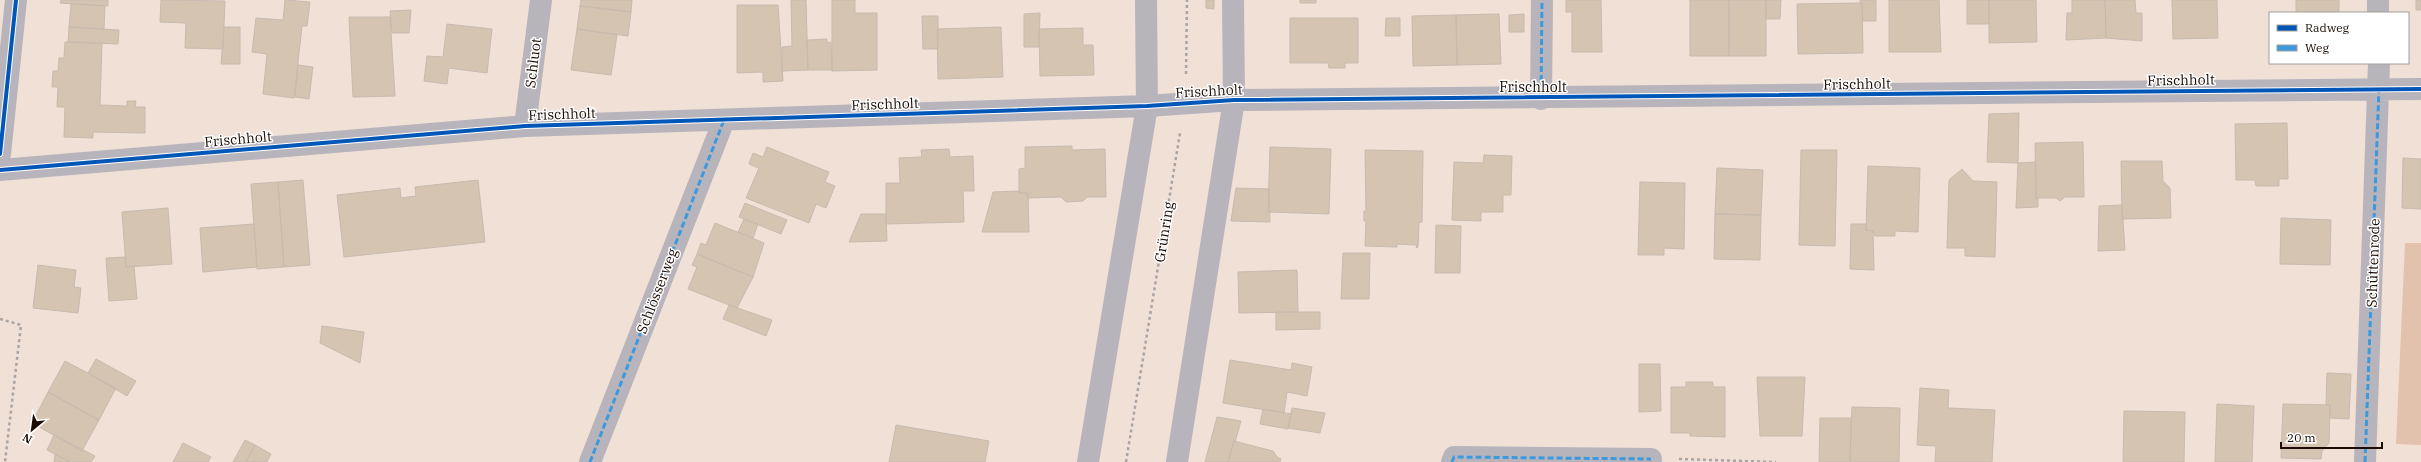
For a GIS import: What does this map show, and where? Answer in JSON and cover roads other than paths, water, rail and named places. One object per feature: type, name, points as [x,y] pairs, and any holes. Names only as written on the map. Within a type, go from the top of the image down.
[{"type":"street","points":[[0,154],[16,0]]},
{"type":"street","name":"Schluot","points":[[525,126],[541,0]]},
{"type":"street","points":[[1088,462],[1146,106],[1146,0]]},
{"type":"street","points":[[1177,462],[1234,100],[1233,0]]},
{"type":"street","name":"Frischholt","points":[[1541,98],[1542,0]]},
{"type":"street","points":[[2378,0],[2378,12]]},
{"type":"street","name":"Schüttenrode","points":[[2365,462],[2379,64]]},
{"type":"street","name":"Frischholt","points":[[0,170],[525,126],[1146,106],[1185,102],[1234,100],[1541,98],[2379,88],[2421,89]]},
{"type":"street","name":"Schlösserweg","points":[[590,462],[724,120]]},
{"type":"street","points":[[1452,462],[1454,457],[1651,459]]}]
